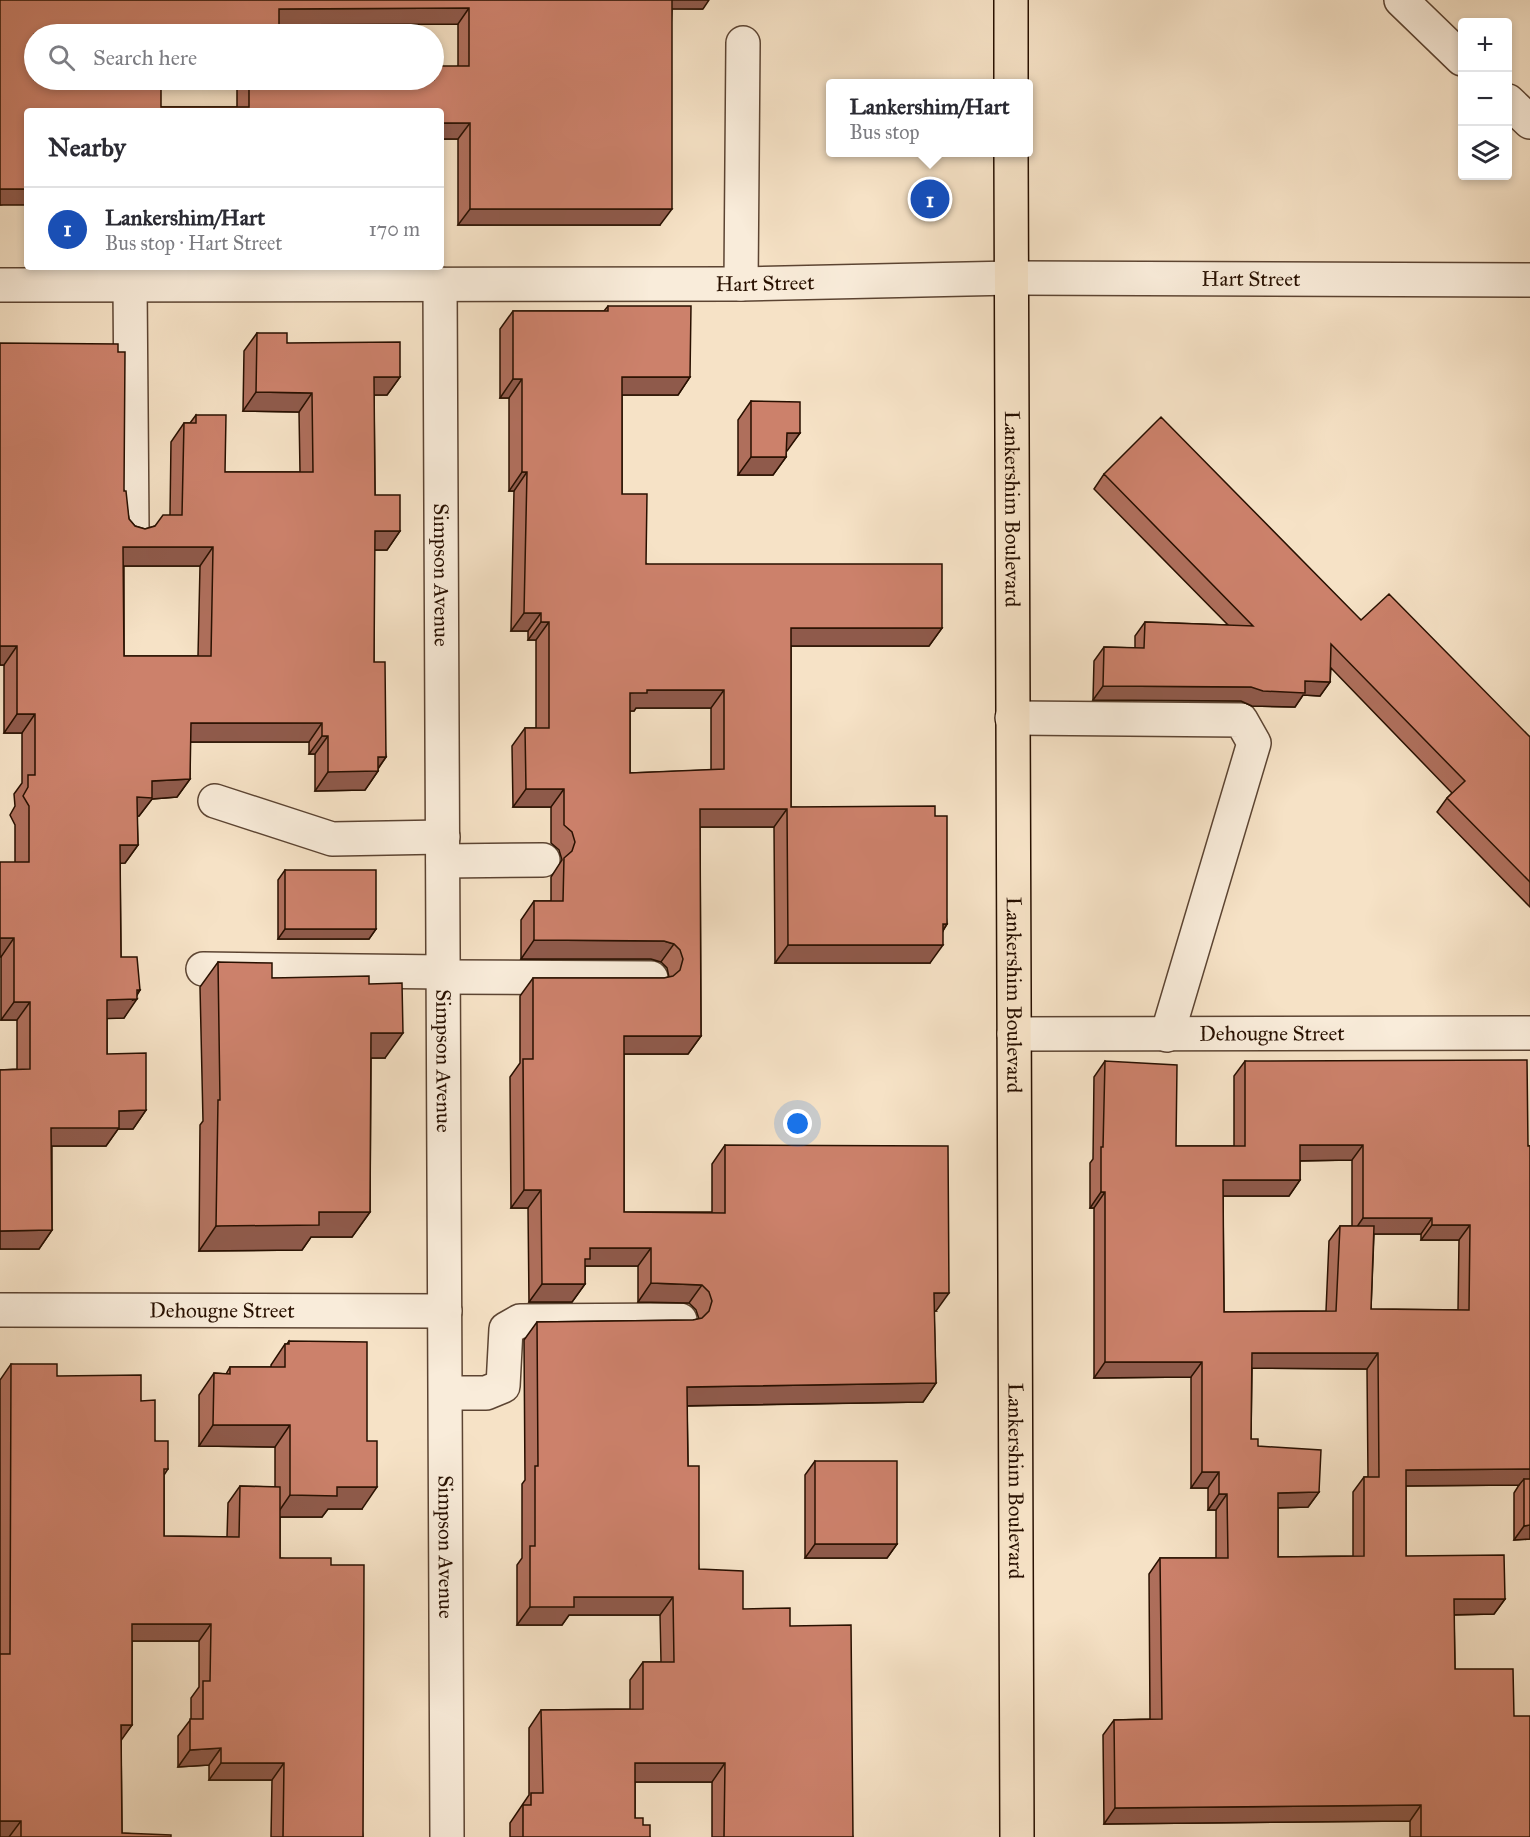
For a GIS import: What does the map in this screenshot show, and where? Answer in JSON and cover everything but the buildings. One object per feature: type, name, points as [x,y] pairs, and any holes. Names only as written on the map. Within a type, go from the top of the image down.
[{"type":"main road","points":[[1011,0],[1011,79]]},
{"type":"main road","name":"Lankershim Boulevard","points":[[1011,157],[1011,718],[1017,1837]]},
{"type":"street","points":[[1401,0],[1458,55]]},
{"type":"street","points":[[741,284],[743,43]]},
{"type":"street","points":[[1512,105],[1530,122]]},
{"type":"street","name":"Hart Street","points":[[0,285],[741,284],[1011,278],[1530,280]]},
{"type":"street","name":"Simpson Avenue","points":[[440,284],[447,1837]]},
{"type":"street","points":[[130,285],[132,529]]},
{"type":"street","points":[[1011,718],[1241,720],[1254,743],[1167,1035]]},
{"type":"street","points":[[215,801],[332,839],[543,860]]},
{"type":"street","points":[[203,969],[651,978]]},
{"type":"street","name":"Dehougne Street","points":[[1014,1034],[1530,1033]]},
{"type":"street","name":"Dehougne Street","points":[[0,1310],[445,1311]]},
{"type":"street","points":[[446,1393],[486,1393],[503,1386],[506,1329],[520,1322],[680,1320]]},
{"type":"place","name":"Lankershim/Hart","points":[[930,199]]}]
